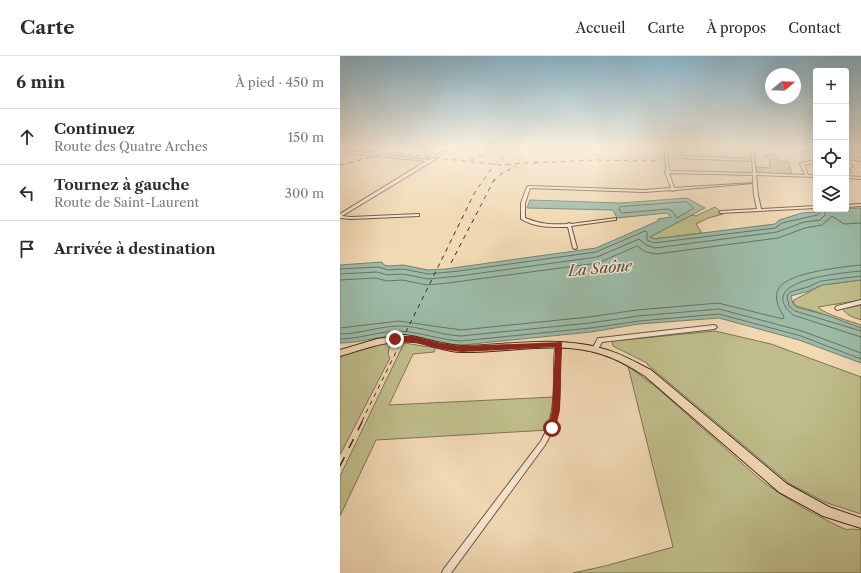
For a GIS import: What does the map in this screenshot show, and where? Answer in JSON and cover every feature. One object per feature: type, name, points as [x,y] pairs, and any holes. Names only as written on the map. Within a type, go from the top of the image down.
[{"type":"main road","points":[[340,353],[377,342],[399,339],[419,340],[441,346],[461,349],[559,344],[595,349],[625,359],[648,373],[783,488],[821,509],[861,523]]},
{"type":"street","points":[[340,216],[412,172]]},
{"type":"street","points":[[667,172],[668,180],[673,190]]},
{"type":"street","points":[[671,172],[813,176]]},
{"type":"street","points":[[805,172],[807,176]]},
{"type":"street","points":[[754,175],[759,209]]},
{"type":"street","points":[[849,177],[861,178]]},
{"type":"street","points":[[615,219],[569,224],[536,224],[523,219],[523,203],[529,187],[617,191],[673,190],[752,183]]},
{"type":"street","points":[[849,206],[861,205]]},
{"type":"street","points":[[721,212],[813,207]]},
{"type":"street","points":[[340,216],[351,218],[418,215]]},
{"type":"street","points":[[569,224],[575,248]]},
{"type":"street","points":[[837,308],[861,302]]},
{"type":"street","points":[[595,349],[600,340],[714,327]]},
{"type":"street","points":[[446,573],[543,443],[552,428],[556,410],[557,352],[559,344]]},
{"type":"shaded area","points":[[757,172],[791,172],[792,174],[757,174]]},
{"type":"shaded area","points":[[715,207],[723,214],[708,218],[696,224],[702,233],[654,239],[649,237],[692,215],[696,216]]},
{"type":"shaded area","points":[[861,280],[861,300],[818,307],[832,315],[861,325],[861,328],[796,306],[793,302],[794,300],[822,285]]},
{"type":"shaded area","points":[[861,305],[861,320],[850,316],[842,309]]},
{"type":"shaded area","points":[[715,331],[771,344],[861,377],[861,514],[827,503],[790,484],[647,363],[613,346],[612,341]]},
{"type":"shaded area","points":[[383,343],[390,344],[388,354],[390,358],[340,455],[340,355]]},
{"type":"shaded area","points":[[404,343],[436,348],[434,352],[413,354],[389,405],[554,397],[549,430],[376,440],[340,516],[340,476]]},
{"type":"shaded area","points":[[628,366],[656,387],[762,481],[803,508],[847,530],[861,530],[861,573],[573,573],[605,566],[673,547]]},
{"type":"water","name":"La Saône","points":[[687,198],[705,208],[650,237],[654,239],[775,224],[779,220],[802,213],[849,212],[849,209],[861,208],[861,280],[822,285],[809,291],[791,296],[793,304],[796,307],[829,316],[861,328],[861,363],[799,340],[719,318],[639,324],[591,332],[462,345],[414,337],[398,336],[340,343],[340,265],[382,262],[384,265],[389,266],[403,265],[428,270],[446,269],[596,248],[658,221],[658,219],[671,217],[667,213],[617,218],[613,210],[527,208],[530,200],[620,203]]},
{"type":"railway","points":[[362,421],[475,192],[489,172]]},
{"type":"railway","points":[[493,182],[505,172]]},
{"type":"railway","points":[[451,263],[495,178]]},
{"type":"railway","points":[[340,466],[363,420]]},
{"type":"route","points":[[395,339],[414,339],[441,346],[461,349],[559,344],[557,352],[556,410],[552,428]]}]
